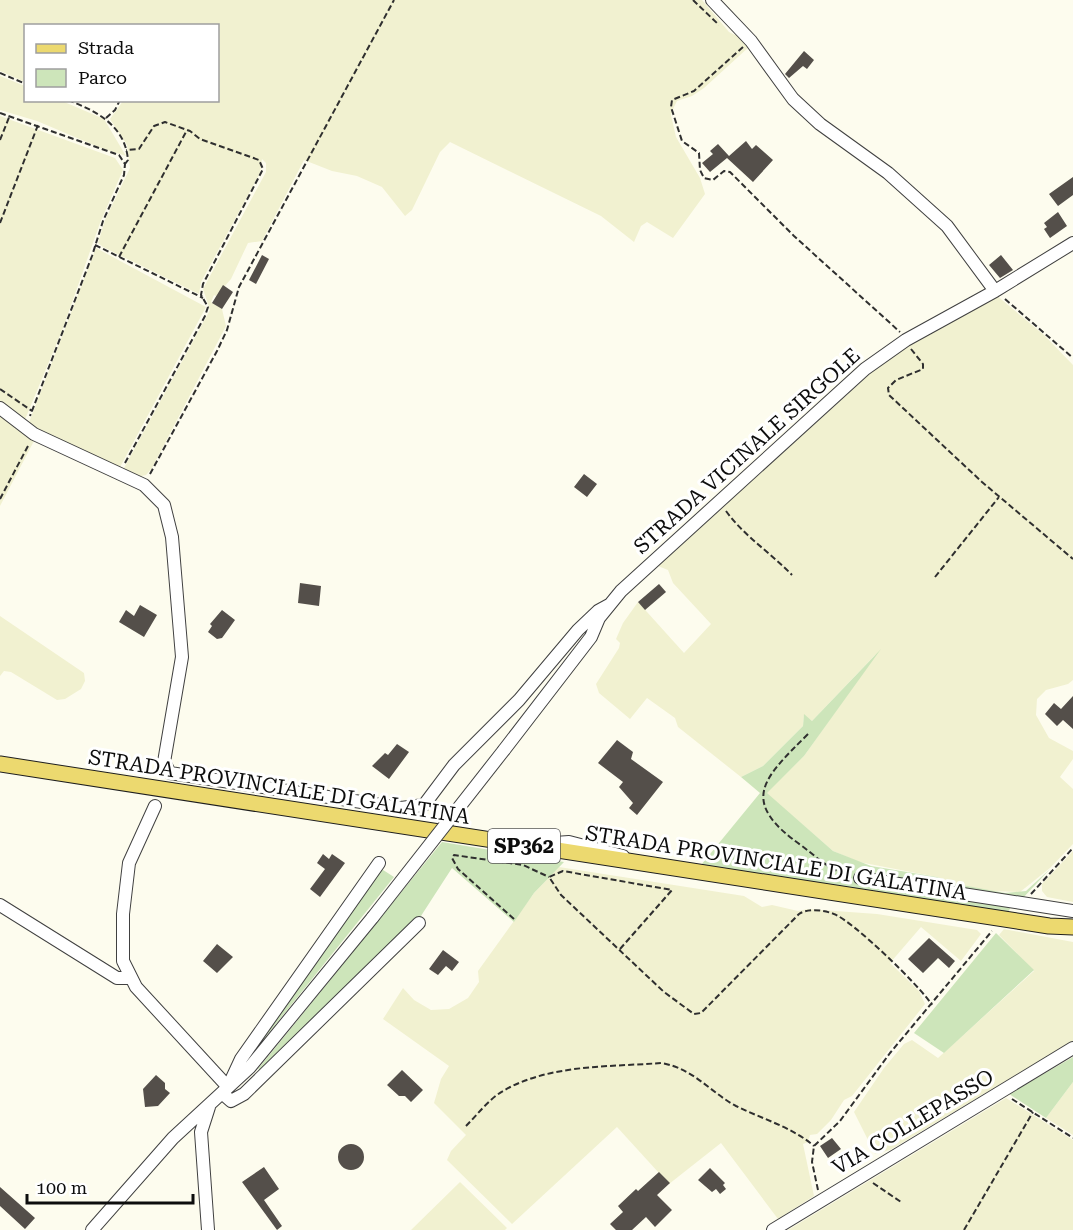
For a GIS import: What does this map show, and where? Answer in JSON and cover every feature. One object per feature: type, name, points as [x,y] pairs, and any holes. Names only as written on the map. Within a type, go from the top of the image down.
[{"type":"main road","name":"STRADA PROVINCIALE DI GALATINA","points":[[0,764],[644,865],[1049,926],[1073,927]]},
{"type":"main road","name":"STRADA PROVINCIALE DI GALATINA","points":[[1049,926],[1073,936]]},
{"type":"street","points":[[712,0],[751,41],[793,99],[820,124],[888,173],[946,226],[995,291]]},
{"type":"street","name":"STRADA VICINALE SIRGOLE","points":[[246,1063],[373,918],[591,637],[598,618],[609,605],[864,369],[906,340],[995,291],[1073,243]]},
{"type":"street","points":[[0,408],[30,430],[144,485],[164,505],[170,523],[174,583],[181,626],[179,681],[164,762],[170,773],[400,808],[418,808],[429,801],[454,765],[553,663],[582,626],[598,611],[609,605]]},
{"type":"street","points":[[154,806],[132,856],[125,890],[121,939],[123,960],[130,978],[225,1090],[231,1101],[237,1100],[260,1079],[419,923]]},
{"type":"street","points":[[92,1230],[185,1127],[225,1090],[246,1063],[378,863]]},
{"type":"street","points":[[861,878],[1073,911]]},
{"type":"street","points":[[0,905],[117,978],[130,978]]},
{"type":"street","name":"VIA COLLEPASSO","points":[[773,1230],[1073,1048]]},
{"type":"street","points":[[246,1063],[260,1079]]},
{"type":"street","points":[[208,1230],[201,1132],[205,1114],[211,1104]]},
{"type":"street","points":[[185,1127],[194,1125],[201,1132]]},
{"type":"path","points":[[144,485],[217,351],[227,330],[239,287],[394,0]]},
{"type":"path","points":[[751,41],[694,91],[672,100],[670,107],[682,141],[699,153],[700,170],[704,178],[712,180],[724,171],[730,172],[742,186],[906,340],[924,364],[922,369],[892,383],[888,388],[889,395],[999,497],[1073,559]]},
{"type":"path","points":[[0,74],[24,83]]},
{"type":"path","points":[[0,499],[30,430],[32,412],[128,160],[126,150],[106,118],[96,111],[73,102]]},
{"type":"path","points":[[106,118],[115,110],[119,102]]},
{"type":"path","points":[[0,112],[119,155],[126,164]]},
{"type":"path","points":[[0,140],[10,115]]},
{"type":"path","points":[[119,473],[208,311],[201,291],[203,284],[262,174],[263,165],[259,160],[200,139],[169,122],[161,122],[154,126],[139,149],[126,150]]},
{"type":"path","points":[[0,223],[38,124]]},
{"type":"path","points":[[119,257],[187,130]]},
{"type":"path","points":[[95,245],[203,298]]},
{"type":"path","points":[[995,291],[1073,358]]},
{"type":"path","points":[[0,388],[32,412]]},
{"type":"path","points":[[935,577],[999,497]]},
{"type":"path","points":[[719,502],[735,524],[767,550],[792,575]]},
{"type":"path","points":[[808,734],[769,776],[763,797],[765,810],[779,829],[825,864],[841,873],[861,878]]},
{"type":"path","points":[[1027,905],[1034,889],[1073,848]]},
{"type":"path","points":[[514,919],[458,869],[452,858],[454,855],[523,865],[549,876],[561,895],[664,992],[698,1014],[799,914],[814,910],[833,913],[913,980],[932,1005]]},
{"type":"path","points":[[549,876],[563,871],[672,890],[620,949]]},
{"type":"path","points":[[824,1200],[816,1185],[812,1162],[814,1146],[840,1121],[883,1062],[993,931]]},
{"type":"path","points":[[466,1126],[501,1092],[515,1085],[591,1066],[661,1063],[672,1064],[698,1077],[738,1106],[794,1132],[814,1146]]},
{"type":"path","points":[[1002,1091],[1073,1138]]},
{"type":"path","points":[[964,1230],[1033,1112]]},
{"type":"path","points":[[865,1174],[882,1191],[901,1202]]},
{"type":"green space","points":[[0,0],[702,0],[729,32],[735,35],[738,33],[750,46],[704,88],[692,96],[677,101],[674,107],[671,115],[676,137],[700,178],[705,194],[673,238],[647,222],[641,226],[634,242],[601,216],[450,142],[440,152],[412,210],[405,216],[382,187],[357,176],[332,171],[304,160],[262,241],[248,243],[231,279],[216,296],[214,295],[211,302],[222,309],[226,326],[152,468],[146,475],[137,477],[123,471],[124,468],[210,310],[203,289],[266,172],[266,163],[262,159],[260,173],[201,282],[199,294],[98,243],[105,220],[130,168],[127,145],[110,119],[122,102],[219,102],[219,24],[24,24],[24,82],[0,71]]},
{"type":"green space","points":[[0,76],[24,86],[24,102],[64,102],[104,119],[126,156],[37,121],[0,110]]},
{"type":"green space","points":[[0,116],[115,158],[123,170],[100,223],[63,328],[24,422],[0,404]]},
{"type":"green space","points":[[96,248],[206,307],[119,469],[28,425]]},
{"type":"green space","points":[[996,295],[1044,335],[1073,365],[1073,680],[1068,684],[1046,690],[1037,699],[1036,715],[1049,738],[1073,751],[1073,759],[1060,777],[1073,789],[1073,844],[1050,868],[1020,892],[992,891],[957,884],[937,877],[859,862],[833,851],[766,793],[804,756],[876,654],[812,721],[804,715],[803,726],[763,766],[741,777],[678,727],[675,718],[647,698],[630,719],[599,693],[596,684],[619,648],[620,643],[616,639],[623,623],[638,602],[684,653],[711,624],[673,583],[668,570],[658,566],[893,353]]},
{"type":"green space","points":[[0,413],[35,439],[0,506]]},
{"type":"green space","points":[[0,616],[84,673],[85,681],[81,689],[65,699],[57,700],[11,672],[4,671],[0,676]]},
{"type":"green space","points":[[881,649],[804,756],[767,793],[833,851],[871,866],[937,877],[957,884],[1005,893],[1026,891],[1050,869],[1022,899],[857,873],[854,876],[856,880],[1011,907],[1008,912],[701,865],[760,793],[741,777],[763,766],[803,726],[804,714],[812,721]]},
{"type":"green space","points":[[442,842],[564,862],[534,893],[514,922],[452,868],[419,919],[260,1070],[258,1069]]},
{"type":"green space","points":[[1073,851],[1073,902],[1047,897],[1042,891],[1042,884]]},
{"type":"green space","points":[[559,867],[744,896],[762,907],[772,905],[798,911],[808,909],[877,914],[977,930],[981,934],[961,961],[921,927],[890,963],[919,991],[925,1004],[852,1096],[844,1100],[831,1120],[817,1134],[810,1135],[808,1142],[803,1144],[814,1196],[778,1219],[721,1143],[669,1184],[617,1127],[512,1224],[447,1160],[451,1151],[466,1135],[434,1103],[441,1079],[449,1066],[383,1019],[403,988],[414,1000],[431,1010],[449,1009],[468,998],[479,982],[478,971],[534,893]]},
{"type":"green space","points":[[380,868],[394,877],[251,1055]]},
{"type":"green space","points":[[1004,929],[1073,942],[1073,1041],[890,1150],[875,1154],[854,1112],[884,1068],[904,1044],[912,1040],[938,1058],[1034,971],[999,935]]},
{"type":"green space","points":[[996,933],[1034,970],[944,1053],[914,1033]]},
{"type":"green space","points":[[1073,1057],[1073,1082],[1046,1118],[1009,1094]]},
{"type":"green space","points":[[1073,1082],[1073,1135],[1046,1118]]},
{"type":"green space","points":[[1006,1098],[1073,1140],[1073,1230],[788,1230]]},
{"type":"green space","points":[[460,1182],[507,1228],[505,1230],[411,1230]]},
{"type":"building","points":[[804,51],[814,60],[807,69],[803,66],[789,78],[785,74]]},
{"type":"building","points":[[746,141],[752,149],[756,145],[773,160],[753,182],[727,158],[710,172],[702,163],[713,154],[710,151],[718,144],[729,156]]},
{"type":"building","points":[[1073,177],[1073,195],[1058,206],[1049,194]]},
{"type":"building","points":[[1058,212],[1067,226],[1050,238],[1044,229],[1047,227],[1044,223]]},
{"type":"building","points":[[262,255],[269,259],[256,284],[249,280]]},
{"type":"building","points":[[1001,255],[1013,270],[1000,278],[989,265]]},
{"type":"building","points":[[223,285],[233,292],[222,309],[212,303]]},
{"type":"building","points":[[584,474],[597,484],[587,497],[574,487]]},
{"type":"building","points":[[300,583],[321,586],[319,606],[298,603]]},
{"type":"building","points":[[659,584],[666,592],[645,610],[638,602]]},
{"type":"building","points":[[140,605],[157,615],[144,637],[119,622],[126,610],[134,616]]},
{"type":"building","points":[[222,610],[235,620],[222,638],[217,639],[208,632],[212,626],[210,624]]},
{"type":"building","points":[[1073,696],[1073,729],[1063,720],[1057,726],[1045,714],[1054,703],[1061,709]]},
{"type":"building","points":[[617,740],[633,752],[631,759],[663,782],[637,815],[629,808],[633,803],[619,787],[623,782],[598,763]]},
{"type":"building","points":[[397,744],[409,752],[389,779],[372,766],[385,753],[388,755]]},
{"type":"building","points":[[323,854],[329,859],[332,854],[345,863],[320,897],[310,889],[325,869],[317,863]]},
{"type":"building","points":[[929,938],[955,961],[949,968],[938,958],[923,973],[908,959]]},
{"type":"building","points":[[217,944],[233,957],[217,973],[203,961]]},
{"type":"building","points":[[443,950],[459,962],[452,971],[446,966],[438,975],[429,969]]},
{"type":"building","points":[[402,1070],[423,1090],[411,1102],[405,1096],[399,1096],[387,1085]]},
{"type":"building","points":[[156,1075],[165,1083],[165,1089],[170,1093],[158,1106],[145,1107],[143,1089]]},
{"type":"building","points":[[832,1138],[841,1149],[828,1158],[820,1146]]},
{"type":"building","points":[[351,1144],[360,1148],[364,1157],[360,1166],[351,1170],[342,1166],[338,1157],[342,1148]]},
{"type":"building","points":[[264,1167],[279,1189],[264,1200],[282,1226],[277,1230],[242,1182]]},
{"type":"building","points":[[710,1168],[725,1183],[723,1185],[726,1189],[720,1194],[716,1189],[712,1192],[698,1180]]},
{"type":"building","points":[[659,1172],[670,1183],[657,1195],[672,1210],[655,1227],[646,1217],[632,1230],[616,1230],[610,1224],[623,1212],[618,1206]]},
{"type":"building","points":[[0,1187],[35,1218],[25,1229],[0,1206]]}]
